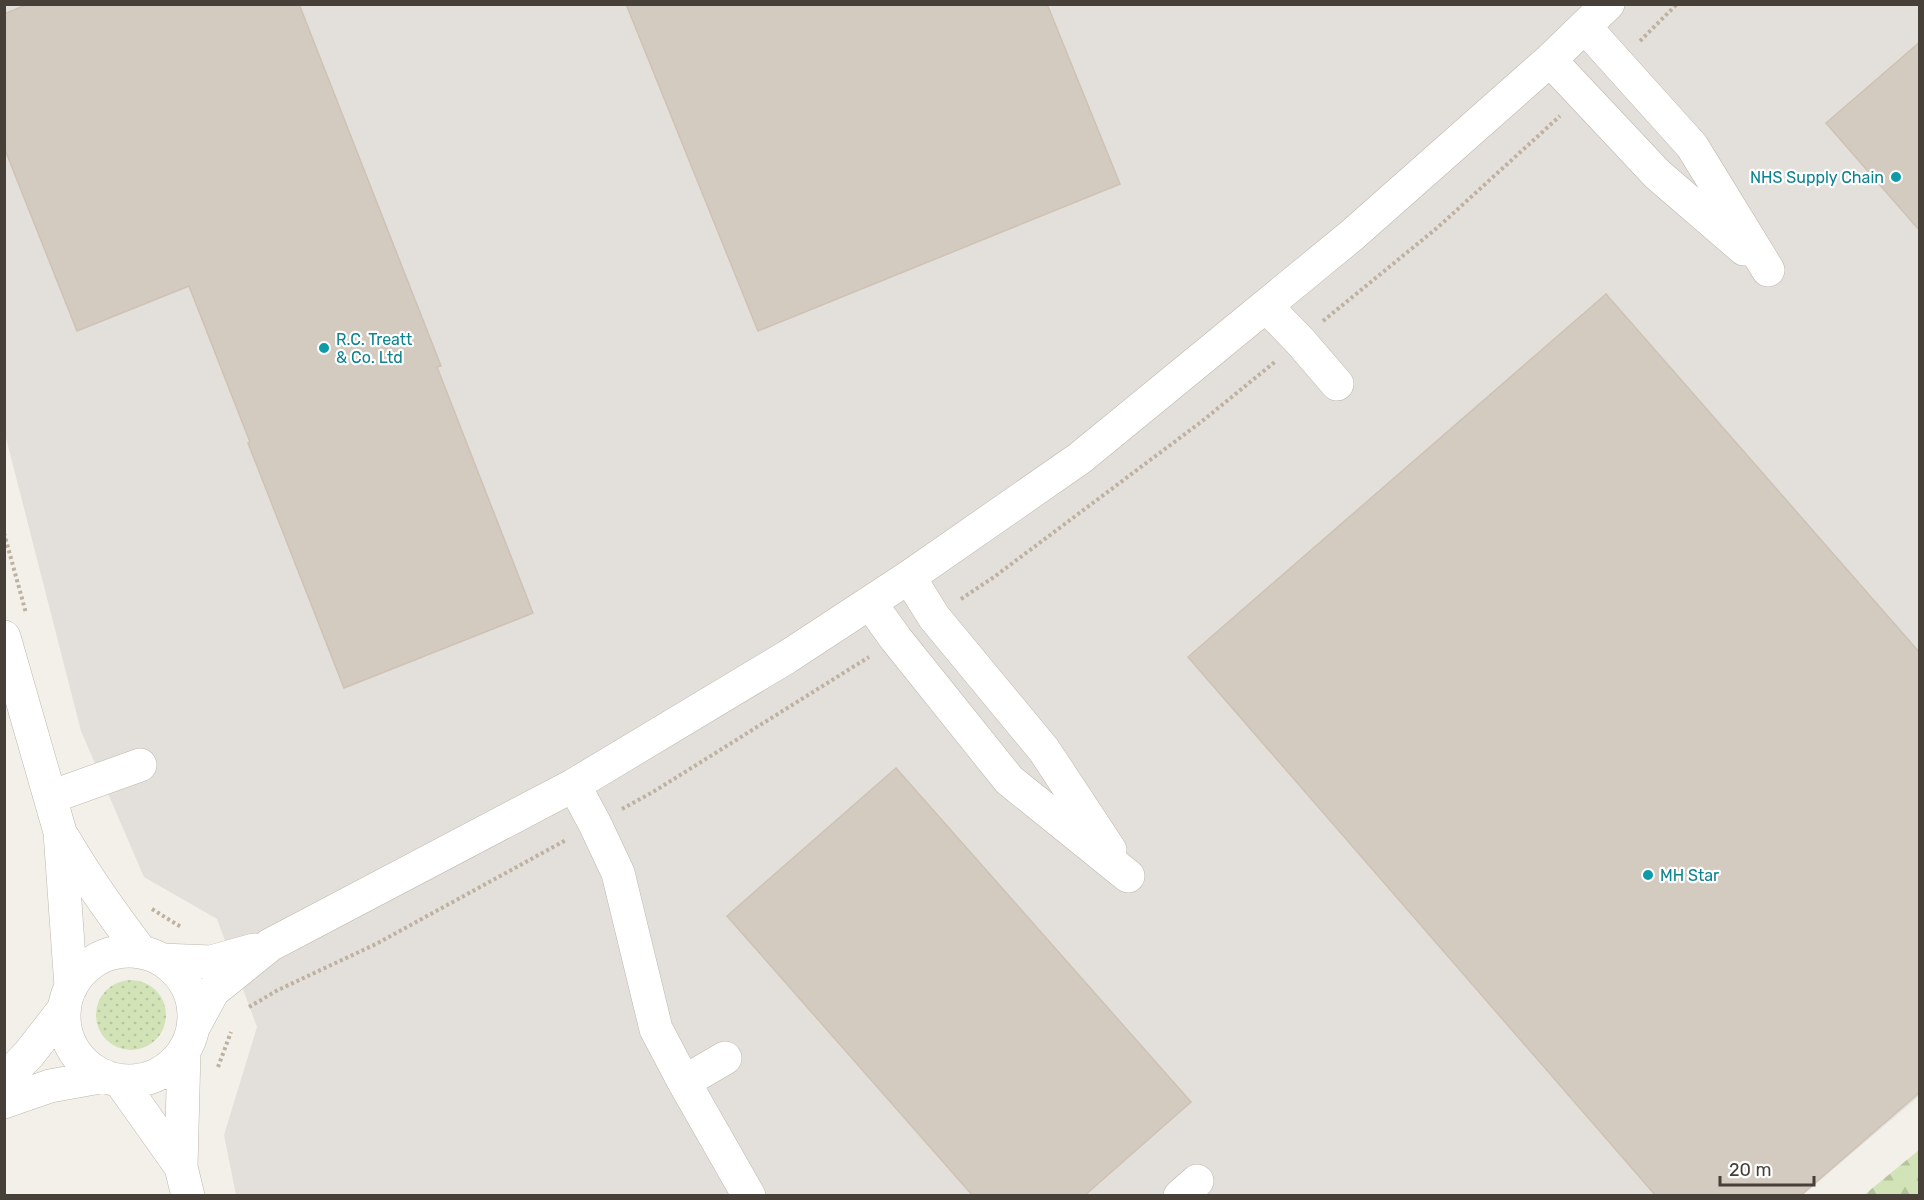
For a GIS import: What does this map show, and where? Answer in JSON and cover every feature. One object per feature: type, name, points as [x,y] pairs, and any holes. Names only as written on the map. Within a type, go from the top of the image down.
[{"type":"street","points":[[4,1102],[50,1086],[112,1078],[139,1080],[157,1075],[172,1065],[189,1039],[213,991],[270,945],[574,785],[787,657],[909,577],[1080,458],[1266,306],[1351,236],[1550,60],[1608,4]]},
{"type":"street","points":[[1550,60],[1657,174],[1768,270],[1692,146],[1585,27]]},
{"type":"street","points":[[1266,306],[1337,384]]},
{"type":"street","points":[[870,603],[1009,780],[1128,876],[1044,750],[934,617],[909,577]]},
{"type":"street","points":[[4,637],[60,832],[67,998],[65,1030],[73,1050],[87,1066],[112,1078],[185,1181]]},
{"type":"street","points":[[51,797],[140,765]]},
{"type":"street","points":[[574,785],[618,873],[656,1029],[749,1196]]},
{"type":"street","points":[[60,832],[83,873],[151,956],[177,973],[188,989],[194,1008],[189,1039],[185,1181]]},
{"type":"street","points":[[4,1080],[29,1054],[83,970],[100,958],[120,952],[211,962],[270,945]]},
{"type":"street","points":[[684,1082],[725,1058]]},
{"type":"shaded area","points":[[4,5],[1919,5],[1919,1096],[1803,1195],[236,1195],[224,1135],[257,1027],[217,919],[144,877],[81,731],[5,434]]},
{"type":"green space","points":[[131,980],[144,983],[156,990],[163,1002],[166,1015],[163,1028],[156,1040],[144,1047],[131,1050],[118,1047],[106,1040],[99,1028],[96,1015],[99,1002],[106,990],[118,983]]},
{"type":"green space","points":[[1919,1150],[1919,1195],[1864,1195]]},
{"type":"building","name":"R.C. Treatt & Co. Ltd","points":[[28,4],[299,4],[441,366],[437,367],[533,613],[344,688],[189,286],[77,331],[4,147],[4,14]]},
{"type":"building","points":[[626,4],[1047,4],[1120,184],[758,331]]},
{"type":"building","name":"NHS Supply Chain","points":[[1920,42],[1920,231],[1826,123]]},
{"type":"building","name":"MH Star","points":[[1606,294],[1920,653],[1920,1092],[1800,1196],[1656,1196],[1188,657]]},
{"type":"building","points":[[896,768],[1191,1102],[1084,1196],[973,1196],[727,916]]},
{"type":"place","name":"NHS Supply Chain","points":[[1896,177]]},
{"type":"place","name":"R.C. Treatt & Co. Ltd","points":[[324,348]]},
{"type":"place","name":"MH Star","points":[[1648,875]]}]
